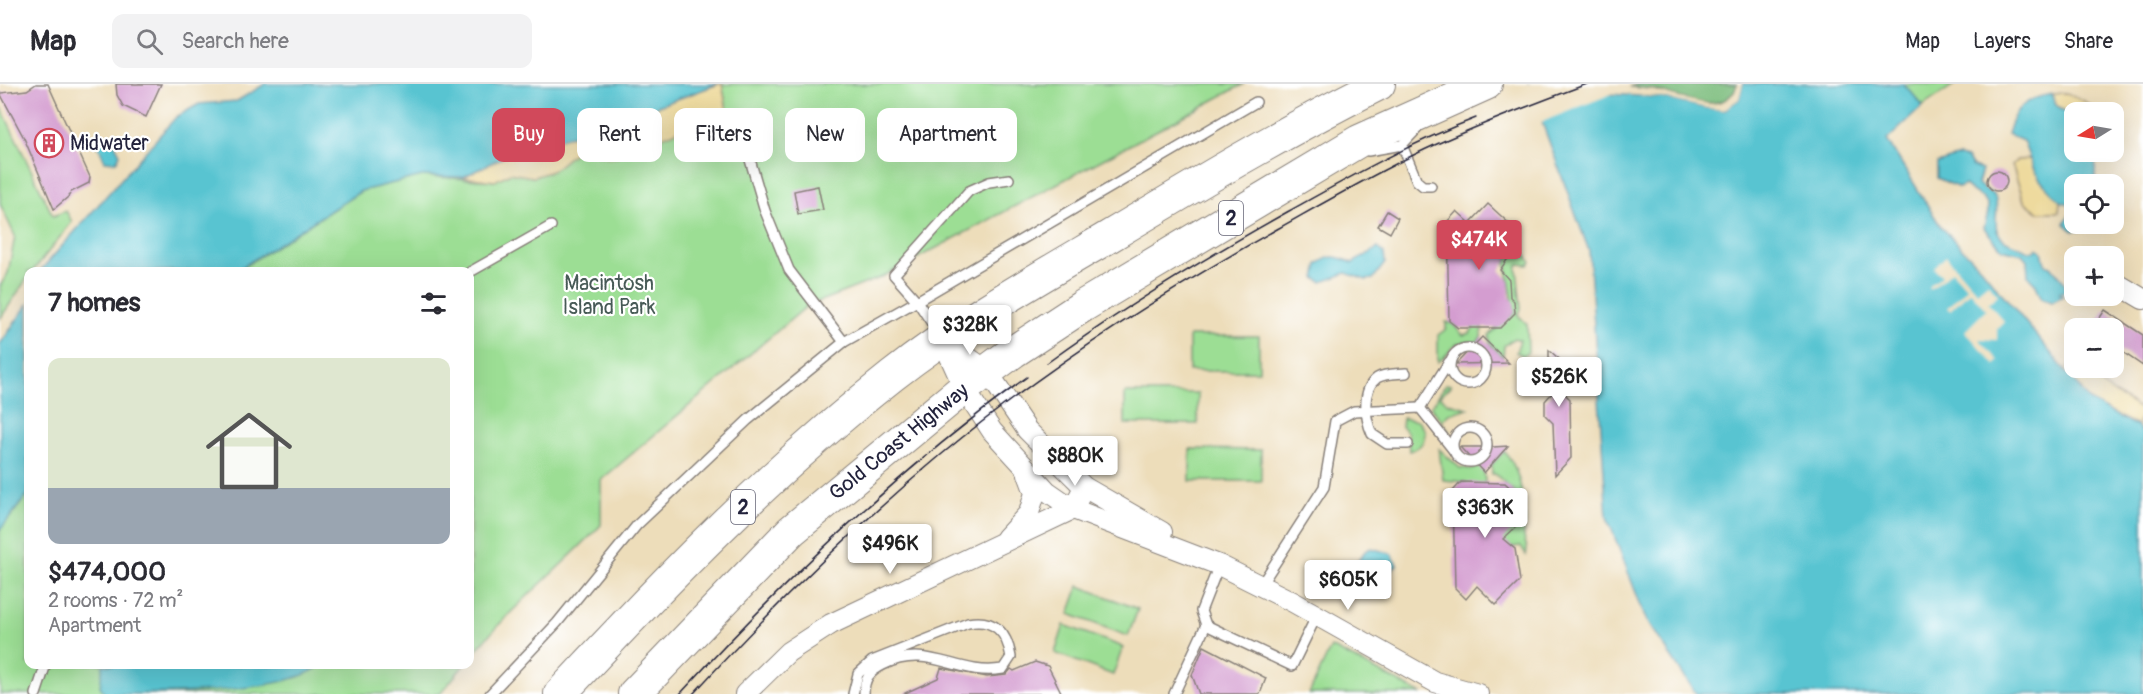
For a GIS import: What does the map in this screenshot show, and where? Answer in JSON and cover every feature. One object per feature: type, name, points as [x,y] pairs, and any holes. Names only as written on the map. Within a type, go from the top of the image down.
[{"type":"highway","name":"2","points":[[560,694],[712,535],[802,452],[891,377],[942,339],[1247,155],[1379,84]]},
{"type":"highway","name":"Gold Coast Highway","points":[[634,694],[791,531],[976,379],[1083,306],[1336,157],[1359,141],[1486,84]]},
{"type":"street","points":[[2124,288],[2143,299]]},
{"type":"street","points":[[942,339],[976,379],[1084,487],[1212,561],[1317,615],[1435,682],[1478,694]]},
{"type":"street","points":[[942,339],[976,379],[992,430],[1047,491],[1073,509],[1212,561]]},
{"type":"street","points":[[998,546],[1029,513],[1035,493],[1027,471]]},
{"type":"street","points":[[751,692],[788,652],[831,624],[1073,509],[1084,487]]},
{"type":"lane","points":[[1336,157],[1402,145],[1413,132],[1447,111],[1453,97]]},
{"type":"lane","points":[[490,694],[557,623],[606,562],[654,509],[748,420],[844,342],[1256,102]]},
{"type":"lane","points":[[1402,145],[1417,181],[1423,186],[1431,186]]},
{"type":"lane","points":[[751,162],[765,211],[789,270],[844,342]]},
{"type":"lane","points":[[942,339],[917,301],[894,275],[969,191],[988,182],[1009,179]]},
{"type":"lane","points":[[474,270],[551,226]]},
{"type":"lane","points":[[1420,408],[1452,357],[1462,349],[1474,349],[1486,363],[1484,375],[1470,385],[1459,382],[1450,368],[1452,357]]},
{"type":"lane","points":[[1406,373],[1383,375],[1377,379],[1369,390],[1366,410],[1372,434],[1387,444],[1408,444]]},
{"type":"lane","points":[[1261,585],[1324,487],[1335,421],[1346,412],[1420,408]]},
{"type":"lane","points":[[1420,408],[1456,455]]},
{"type":"lane","points":[[1174,694],[1206,625],[1201,611],[1212,561]]},
{"type":"lane","points":[[1206,625],[1292,666],[1317,615]]},
{"type":"lane","points":[[853,694],[858,674],[872,661],[968,623],[980,620],[991,622],[1006,638],[1011,657],[1003,669],[979,669],[922,656],[903,657],[871,672],[866,679],[864,694]]},
{"type":"lane","points":[[36,694],[44,669]]},
{"type":"green space","name":"Macintosh Island Park","points":[[722,84],[1244,84],[880,278],[807,306],[601,480],[601,525],[500,623],[474,653],[474,267],[244,267],[361,191],[422,176],[495,181],[510,173],[533,177],[552,171],[577,152],[577,162],[662,162],[662,128],[674,125],[674,162],[773,162],[773,108],[727,108]]},
{"type":"green space","points":[[1639,84],[1737,84],[1732,94],[1724,100],[1713,103],[1690,100],[1655,90],[1629,87]]},
{"type":"green space","points":[[1904,84],[1955,84],[1923,106]]},
{"type":"green space","points":[[0,105],[53,216],[66,211],[72,222],[36,267],[24,267],[24,283],[0,319],[0,286],[8,273],[15,236],[0,204]]},
{"type":"green space","points":[[1518,243],[1521,255],[1526,255],[1531,262],[1528,265],[1519,264],[1517,268],[1521,309],[1518,315],[1527,324],[1528,352],[1524,356],[1516,352],[1520,340],[1514,338],[1504,346],[1503,357],[1490,344],[1489,335],[1515,313],[1506,263],[1509,257],[1518,254]]},
{"type":"green space","points":[[1446,322],[1453,324],[1463,335],[1470,333],[1476,322],[1482,328],[1481,337],[1477,342],[1457,344],[1438,362],[1438,335],[1446,329]]},
{"type":"green space","points":[[1189,336],[1259,336],[1259,371],[1189,371]]},
{"type":"green space","points":[[1446,384],[1451,385],[1440,396],[1448,403],[1468,408],[1449,414],[1441,421],[1431,407]]},
{"type":"green space","points":[[1125,393],[1198,393],[1198,424],[1125,424]]},
{"type":"green space","points":[[1403,418],[1418,421],[1425,431],[1421,444],[1409,451],[1408,433],[1402,427]]},
{"type":"green space","points":[[1190,449],[1261,450],[1261,481],[1190,481]]},
{"type":"green space","points":[[1439,449],[1460,468],[1474,469],[1478,466],[1484,472],[1485,482],[1476,491],[1466,482],[1443,480]]},
{"type":"green space","points":[[1504,451],[1518,475],[1525,522],[1526,555],[1521,546],[1513,547],[1501,542],[1501,535],[1515,528],[1514,511],[1519,506],[1519,496],[1495,474],[1492,474],[1492,464]]},
{"type":"green space","points":[[24,499],[24,669],[461,669],[440,694],[0,694],[0,530]]},
{"type":"green space","points":[[1079,586],[1138,609],[1128,636],[1069,614]]},
{"type":"green space","points":[[1064,625],[1123,647],[1113,675],[1055,653]]},
{"type":"green space","points":[[1331,647],[1422,694],[1309,694]]},
{"type":"sand","points":[[722,84],[727,108],[674,108],[674,132],[662,137],[662,108],[653,108]]},
{"type":"sand","points":[[2065,93],[2085,102],[2064,102],[2064,111],[2056,105],[2052,94]]},
{"type":"sand","points":[[577,134],[577,153],[565,160],[565,138]]},
{"type":"sand","points":[[2031,159],[2034,170],[2060,201],[2059,212],[2038,212],[2024,201],[2012,165],[2017,160]]},
{"type":"sand","points":[[493,162],[563,162],[552,171],[533,177],[510,173],[495,181],[463,177]]},
{"type":"sand","points":[[2072,378],[2093,378],[2143,410],[2138,423],[2143,426],[2143,434],[2138,426],[2091,402]]},
{"type":"water","points":[[265,84],[718,84],[652,108],[577,108],[577,134],[565,137],[565,108],[492,108],[493,162],[463,177],[422,176],[361,191],[242,267],[44,267],[176,117],[199,104],[237,101]]},
{"type":"water","points":[[1528,84],[1578,92],[1657,97],[1724,110],[1739,99],[1743,84],[1904,84],[1923,106],[1887,140],[1941,227],[1982,269],[2064,369],[2064,378],[2071,378],[2091,402],[2138,427],[2143,434],[2143,694],[1697,694],[1646,619],[1607,517],[1589,251]]},
{"type":"water","points":[[2052,94],[2056,105],[2064,111],[2064,162],[2096,162],[2095,174],[2064,174],[2064,202],[2060,201],[2040,180],[2023,141],[2007,134],[2017,111],[2028,102]]},
{"type":"water","points":[[101,136],[114,142],[120,154],[116,162],[105,161],[95,139]]},
{"type":"water","points":[[1959,156],[1967,158],[1973,167],[1982,170],[1978,184],[1995,196],[1997,231],[2007,242],[2028,251],[2035,251],[2037,248],[2042,251],[2045,264],[2051,266],[2064,282],[2064,291],[2059,293],[2063,296],[2052,302],[2042,299],[2035,283],[2028,276],[2027,260],[2022,254],[2002,249],[1984,228],[1988,214],[1985,201],[1965,185],[1959,188],[1937,178],[1937,163]]},
{"type":"water","points":[[1378,248],[1384,253],[1385,263],[1373,279],[1366,280],[1346,273],[1322,282],[1315,278],[1318,264],[1328,258],[1336,257],[1353,263]]},
{"type":"water","points":[[24,310],[24,499],[0,530],[0,344]]},
{"type":"water","points":[[1371,548],[1392,554],[1397,565],[1390,571],[1369,567],[1348,579],[1333,574],[1333,565],[1336,562],[1356,564],[1365,551]]},
{"type":"water","points":[[102,669],[314,669],[304,675],[280,682],[219,690],[105,694],[100,686]]},
{"type":"pier","points":[[1525,84],[1578,84],[1579,89],[1658,94],[1724,107],[1736,97],[1740,84],[1743,84],[1739,99],[1724,110],[1657,97],[1614,93],[1539,123]]},
{"type":"pier","points":[[1946,256],[1977,292],[1988,283],[1998,295],[1988,303],[2004,321],[1997,328],[1997,340],[1979,339],[1999,361],[1995,365],[1965,331],[1986,310],[1970,291],[1950,310],[1947,308],[1967,288],[1952,271],[1931,289],[1929,287],[1942,276],[1934,268]]},
{"type":"building","name":"Midwater","points":[[36,84],[48,84],[90,177],[89,183],[71,192],[54,209],[24,138],[0,93],[27,90]]},
{"type":"building","points":[[116,84],[161,84],[146,117],[123,106],[117,95]]},
{"type":"building","points":[[1997,171],[2004,174],[2007,181],[2004,188],[1997,191],[1990,188],[1987,181],[1990,174]]},
{"type":"building","points":[[818,186],[823,210],[798,214],[794,191]]},
{"type":"building","points":[[1488,204],[1512,226],[1513,238],[1508,242],[1509,257],[1500,270],[1509,280],[1510,297],[1514,301],[1515,313],[1500,328],[1458,328],[1449,321],[1447,222],[1457,211],[1470,223]]},
{"type":"building","points":[[1387,211],[1398,218],[1390,233],[1378,226]]},
{"type":"building","points":[[2105,310],[2117,318],[2100,318]]},
{"type":"building","points":[[2124,322],[2143,335],[2143,366],[2124,353]]},
{"type":"building","points":[[1482,337],[1509,363],[1456,364]]},
{"type":"building","points":[[1549,350],[1573,371],[1573,382],[1563,392],[1570,399],[1571,458],[1555,475],[1553,423],[1545,415],[1545,401],[1552,393],[1541,383],[1541,372],[1549,364]]},
{"type":"building","points":[[1508,446],[1484,473],[1460,447],[1493,447]]},
{"type":"building","points":[[1461,482],[1505,483],[1519,496],[1519,506],[1514,511],[1515,528],[1503,539],[1515,549],[1520,581],[1496,605],[1477,586],[1466,599],[1455,588],[1453,491]]},
{"type":"building","points":[[1204,646],[1266,678],[1260,694],[1199,694],[1192,675]]},
{"type":"building","points":[[1035,662],[1048,666],[1062,694],[903,694],[938,678],[941,668],[987,677],[1006,675],[1011,669],[1014,671]]},
{"type":"tram line","points":[[693,694],[752,631],[845,540],[942,454],[1022,391],[1106,333],[1191,279],[1369,178],[1464,132],[1587,84]]},
{"type":"tram line","points":[[1047,363],[1135,303],[1258,229],[1381,161],[1476,118]]},
{"type":"tram line","points":[[680,694],[761,609],[846,527],[934,449],[1027,377]]},
{"type":"place","name":"Midwater","points":[[49,143]]}]
